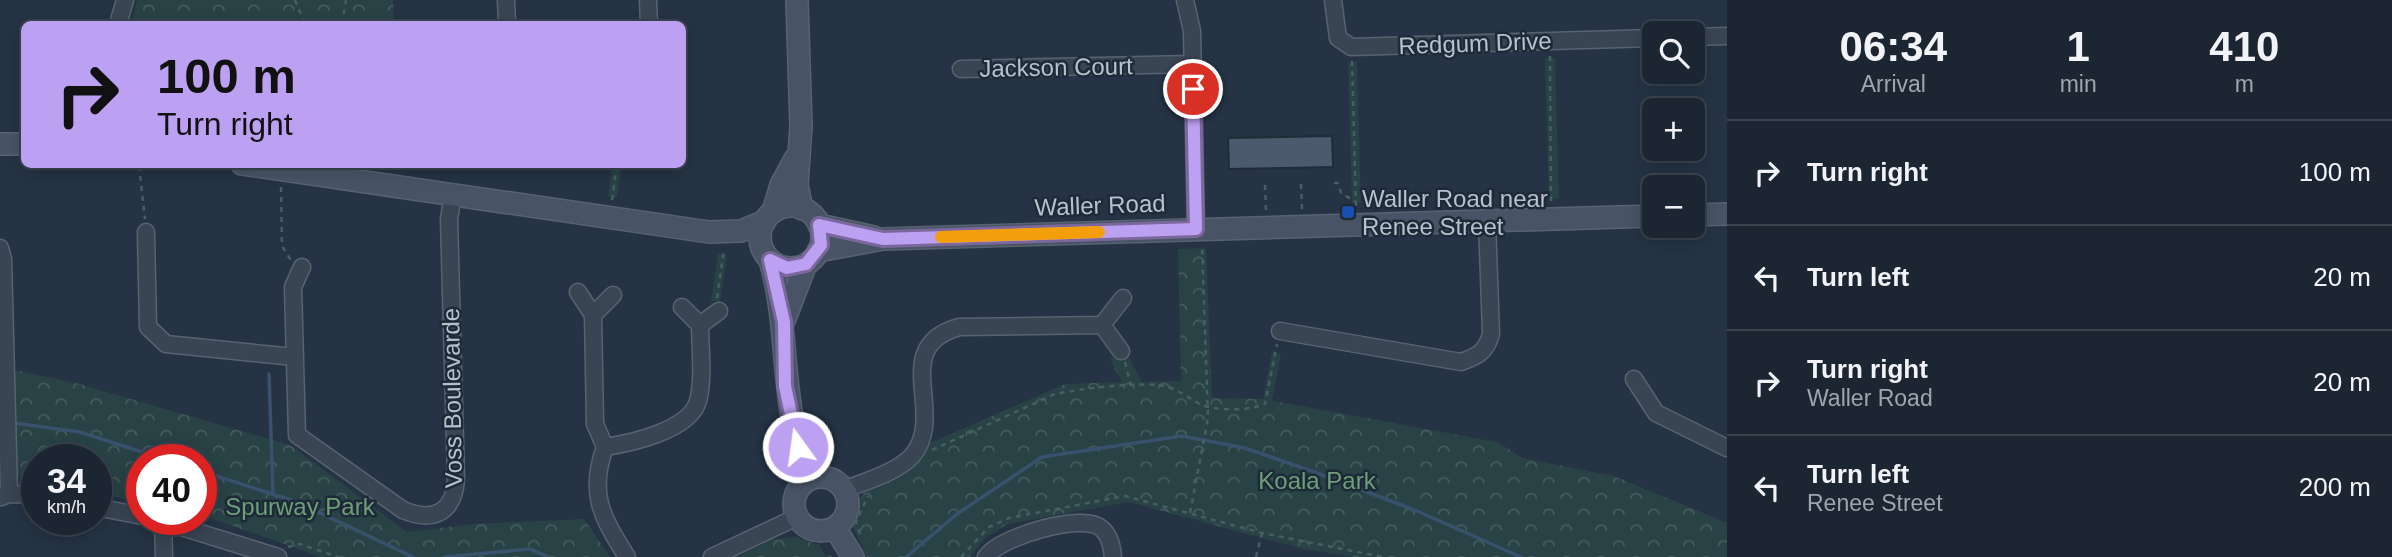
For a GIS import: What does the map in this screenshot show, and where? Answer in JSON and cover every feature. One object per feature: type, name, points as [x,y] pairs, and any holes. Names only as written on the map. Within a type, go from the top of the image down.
[{"type":"street","points":[[119,21],[125,0]]},
{"type":"street","points":[[506,0],[507,21]]},
{"type":"street","points":[[648,0],[649,21]]},
{"type":"street","points":[[797,0],[801,126],[797,185],[802,209]]},
{"type":"street","points":[[1185,0],[1192,31],[1199,237]]},
{"type":"street","points":[[1333,0],[1338,38],[1351,47]]},
{"type":"street","points":[[1705,37],[1727,36]]},
{"type":"street","name":"Redgum Drive","points":[[1351,47],[1642,38]]},
{"type":"street","name":"Jackson Court","points":[[961,69],[1192,64]]},
{"type":"street","points":[[0,144],[21,144]]},
{"type":"street","points":[[798,154],[781,185],[760,240],[767,255],[784,322],[787,397],[793,431],[811,479]]},
{"type":"street","points":[[270,168],[709,232],[740,231],[792,206],[802,209],[819,225],[822,238],[784,322]]},
{"type":"street","name":"Voss Boulevarde","points":[[294,357],[297,435],[403,510],[416,516],[432,515],[446,509],[455,498],[449,219],[453,194]]},
{"type":"street","points":[[1705,215],[1727,214]]},
{"type":"street","name":"Waller Road","points":[[819,225],[883,239],[1199,237],[1487,221],[1642,216]]},
{"type":"street","points":[[1280,331],[1461,362],[1474,358],[1486,349],[1491,334],[1487,221]]},
{"type":"street","points":[[146,232],[148,327],[153,336],[166,344],[294,357],[293,287],[302,267]]},
{"type":"street","points":[[709,232],[767,255],[787,268],[812,258]]},
{"type":"street","name":"Waller Road","points":[[812,258],[883,239]]},
{"type":"street","points":[[0,248],[3,259],[5,495]]},
{"type":"street","points":[[578,292],[593,315],[595,424],[605,447],[597,470],[599,504],[607,526],[627,557]]},
{"type":"street","points":[[593,315],[613,295]]},
{"type":"street","points":[[1102,325],[1123,298]]},
{"type":"street","points":[[605,447],[657,433],[691,414],[699,395],[700,325],[682,307]]},
{"type":"street","points":[[700,325],[719,311]]},
{"type":"street","points":[[1102,325],[1121,351]]},
{"type":"street","points":[[844,490],[897,467],[917,447],[923,432],[923,359],[930,341],[942,332],[959,327],[1102,325]]},
{"type":"street","points":[[1634,379],[1656,413],[1727,448]]},
{"type":"street","points":[[830,478],[844,490],[848,507],[846,515],[835,528],[826,531],[810,528],[797,517],[795,508],[798,491],[811,479],[830,478]]},
{"type":"street","points":[[712,557],[797,517]]},
{"type":"street","points":[[986,557],[999,545],[1019,535],[1086,522],[1102,528],[1111,542],[1113,557]]},
{"type":"street","points":[[835,528],[858,550]]},
{"type":"street","points":[[162,535],[164,557]]},
{"type":"street","points":[[217,535],[281,552]]},
{"type":"path","points":[[295,0],[304,21]]},
{"type":"path","points":[[342,21],[346,0]]},
{"type":"path","points":[[1550,41],[1551,203]]},
{"type":"path","points":[[1351,47],[1356,208]]},
{"type":"path","points":[[139,168],[146,232]]},
{"type":"path","points":[[610,218],[616,168]]},
{"type":"path","points":[[1334,183],[1338,183],[1345,196],[1356,202]]},
{"type":"path","points":[[1301,184],[1302,209]]},
{"type":"path","points":[[1265,185],[1266,210]]},
{"type":"path","points":[[281,187],[282,246],[288,258],[302,267]]},
{"type":"path","points":[[1190,513],[1208,418],[1204,406],[1199,237]]},
{"type":"path","points":[[719,311],[717,298],[724,249]]},
{"type":"path","points":[[928,453],[1055,394],[1131,386],[1168,387],[1204,406],[1256,409],[1265,404],[1280,331]]},
{"type":"path","points":[[1121,351],[1131,386]]},
{"type":"path","points":[[858,550],[856,522],[861,505],[873,489]]},
{"type":"path","points":[[961,557],[989,527],[1009,518],[1125,496],[1262,533],[1383,557]]},
{"type":"path","points":[[1256,557],[1262,533]]},
{"type":"path","points":[[281,552],[300,544],[338,557]]},
{"type":"green space","points":[[137,0],[393,0],[394,21],[132,21]]},
{"type":"green space","points":[[1545,58],[1555,58],[1559,199],[1549,200]]},
{"type":"green space","points":[[1357,62],[1361,203],[1352,204],[1348,63]]},
{"type":"green space","points":[[612,168],[622,168],[617,198],[608,196]]},
{"type":"green space","name":"Koala Park","points":[[1206,248],[1212,398],[1263,399],[1497,442],[1523,458],[1614,476],[1727,523],[1727,557],[1354,557],[1303,549],[1129,502],[1007,524],[984,539],[970,557],[867,557],[853,527],[858,504],[867,487],[902,471],[930,443],[1065,384],[1122,382],[1110,359],[1125,350],[1142,382],[1181,381],[1178,249]]},
{"type":"green space","points":[[718,254],[727,255],[720,302],[711,301]]},
{"type":"green space","points":[[1272,352],[1281,354],[1272,401],[1263,399]]},
{"type":"green space","name":"Spurway Park","points":[[0,367],[76,383],[290,445],[407,532],[473,524],[584,519],[610,557],[321,557],[217,521],[217,444],[126,444],[126,499],[112,496],[112,444],[21,444],[21,477],[0,473]]},
{"type":"green space","points":[[796,537],[819,545],[826,556],[830,554],[832,557],[737,557],[773,539]]},
{"type":"building","points":[[1332,136],[1333,167],[1229,169],[1228,138]]},
{"type":"waterway","points":[[269,374],[273,494]]},
{"type":"waterway","points":[[14,423],[80,432],[126,447]]},
{"type":"waterway","points":[[906,557],[957,514],[1042,457],[1182,436],[1245,448],[1317,473],[1417,511],[1521,557]]},
{"type":"waterway","points":[[217,476],[297,502],[413,557]]},
{"type":"waterway","points":[[445,557],[530,549],[549,557]]},
{"type":"slow traffic","points":[[941,237],[1099,232]]},
{"type":"place","name":"Waller Road near Renee Street","points":[[1348,212]]},
{"type":"route","points":[[798,447],[785,386],[784,322],[770,260],[787,268],[806,264],[813,259],[821,245],[819,225],[883,239],[1196,229],[1193,89]]}]
